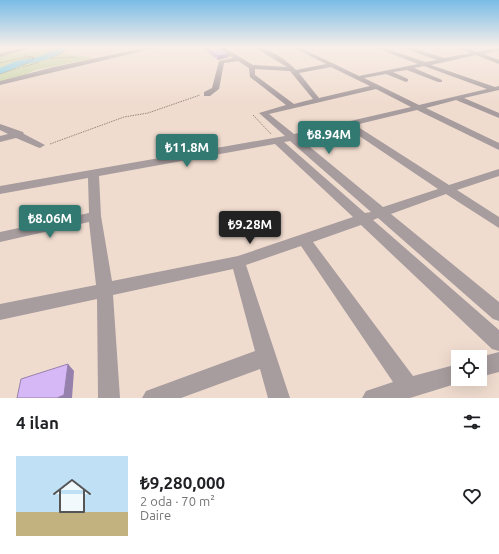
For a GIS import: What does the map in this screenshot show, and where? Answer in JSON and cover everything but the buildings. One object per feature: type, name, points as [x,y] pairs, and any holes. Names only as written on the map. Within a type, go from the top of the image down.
[{"type":"street","points":[[0,83],[70,66]]},
{"type":"street","points":[[207,94],[215,89],[220,66]]},
{"type":"street","points":[[290,66],[317,100]]},
{"type":"street","points":[[292,106],[252,76],[252,67],[294,70],[332,66],[499,147]]},
{"type":"street","points":[[357,78],[419,66]]},
{"type":"street","points":[[431,66],[497,88]]},
{"type":"street","points":[[409,68],[440,81]]},
{"type":"street","points":[[387,72],[406,80]]},
{"type":"street","points":[[377,87],[263,113],[499,313]]},
{"type":"street","points":[[0,190],[292,138],[497,88]]},
{"type":"street","points":[[457,98],[499,116]]},
{"type":"street","points":[[347,124],[447,191],[499,223]]},
{"type":"street","points":[[0,127],[20,134],[40,145]]},
{"type":"street","points":[[0,139],[20,134]]},
{"type":"street","points":[[277,141],[499,342]]},
{"type":"street","points":[[0,312],[238,262],[381,214],[499,172]]},
{"type":"street","points":[[94,174],[96,216],[105,289],[109,398]]},
{"type":"street","points":[[0,237],[96,216]]},
{"type":"street","points":[[304,240],[409,388]]},
{"type":"street","points":[[238,262],[279,398]]},
{"type":"street","points":[[152,398],[266,357]]},
{"type":"street","points":[[487,365],[499,362]]},
{"type":"street","points":[[373,398],[451,376]]},
{"type":"path","points":[[18,68],[24,66]]},
{"type":"path","points":[[0,74],[27,66]]},
{"type":"path","points":[[40,145],[46,145],[124,117],[148,113],[207,94]]},
{"type":"path","points":[[253,115],[277,141]]},
{"type":"green space","points":[[0,66],[57,66],[36,70],[19,77],[0,82]]},
{"type":"waterway","points":[[0,71],[15,66]]}]
